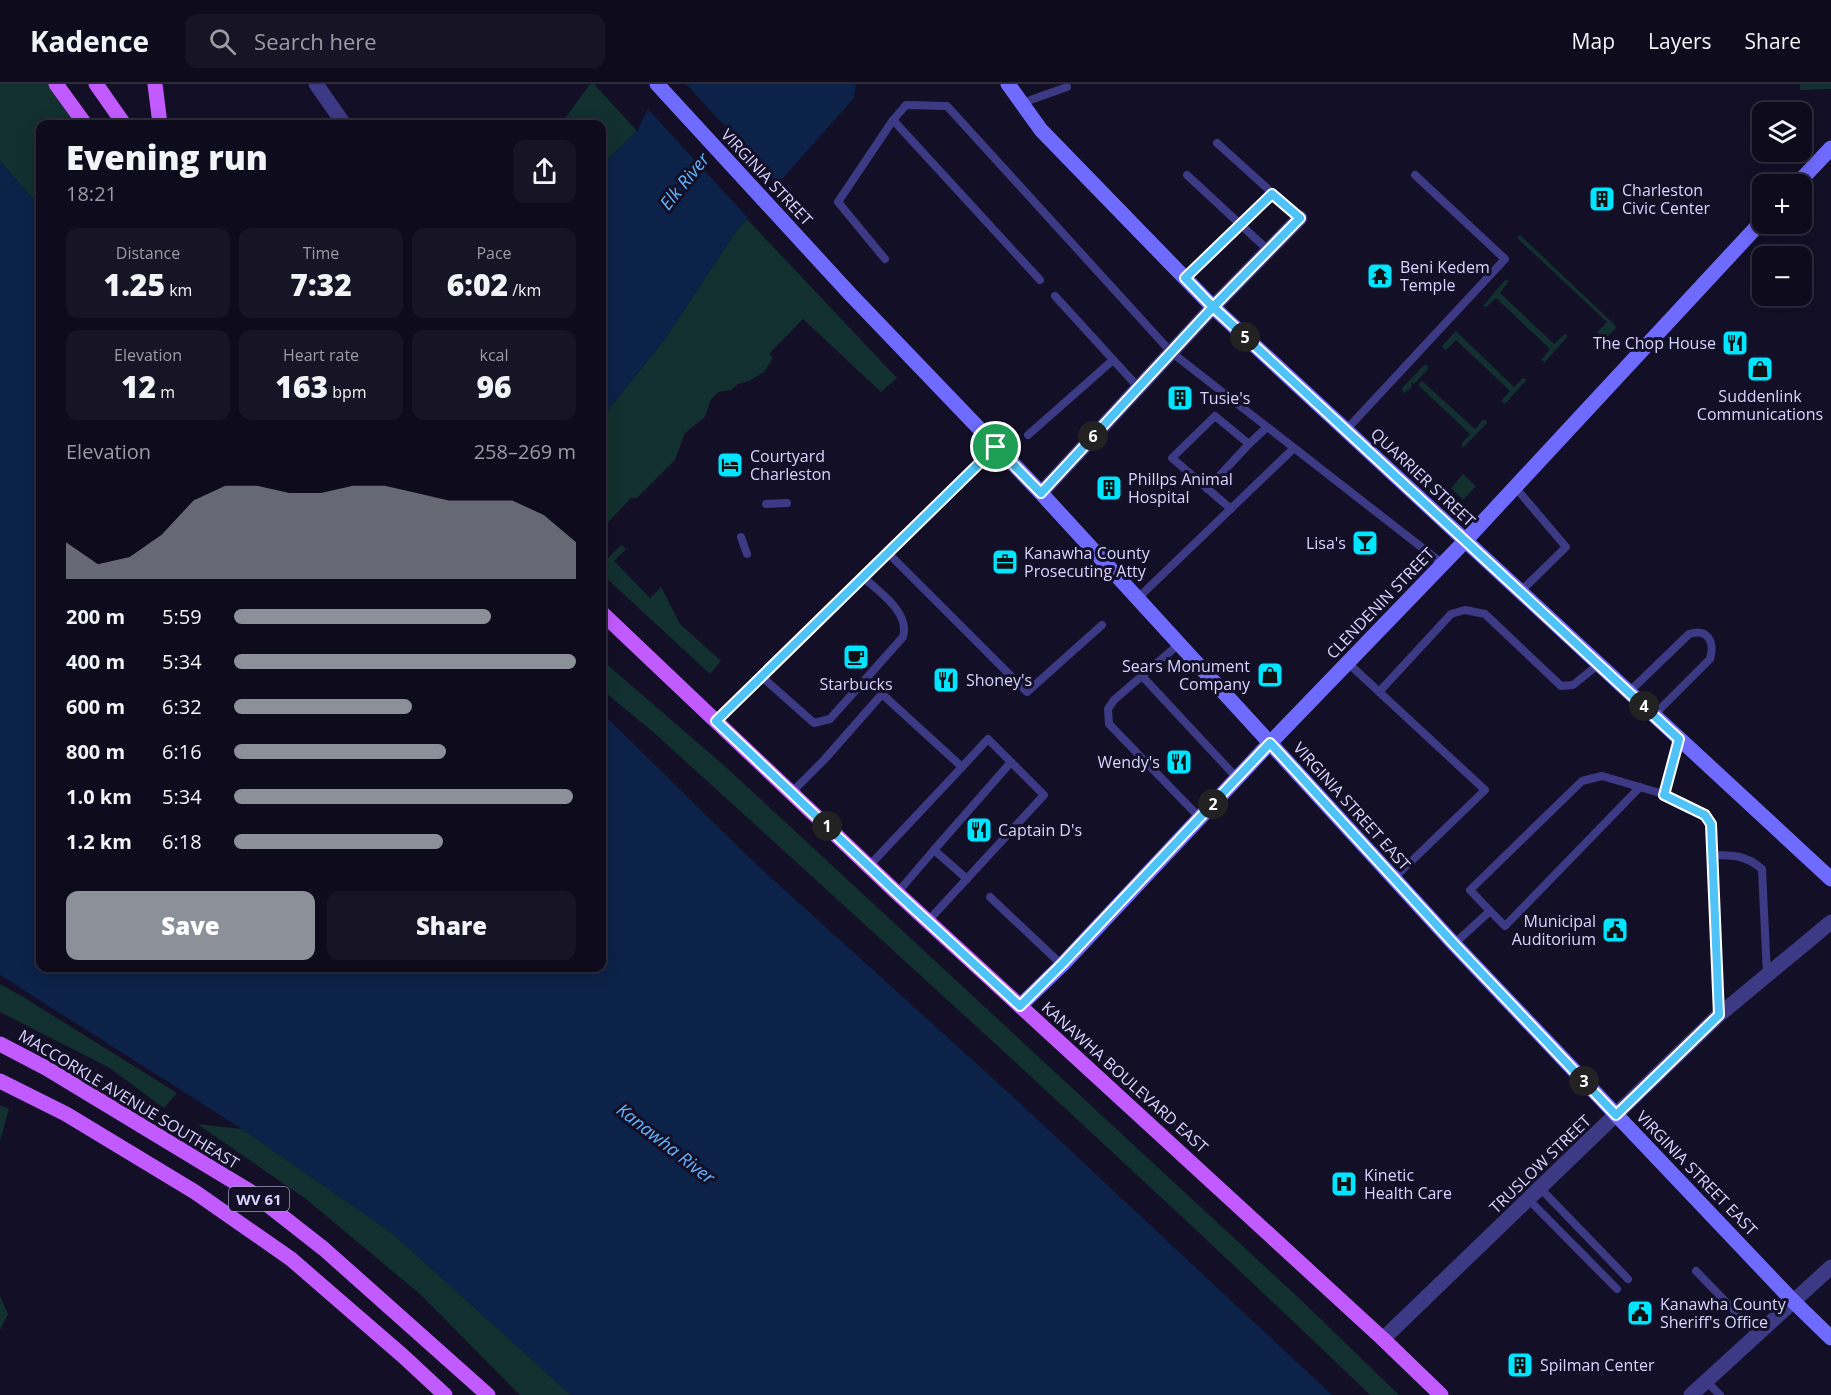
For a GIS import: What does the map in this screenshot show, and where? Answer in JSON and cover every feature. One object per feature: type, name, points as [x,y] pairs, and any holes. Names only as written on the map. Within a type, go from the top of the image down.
[{"type":"main road","points":[[56,84],[82,120]]},
{"type":"main road","points":[[96,84],[121,120]]},
{"type":"main road","points":[[155,84],[160,120]]},
{"type":"main road","name":"VIRGINIA STREET","points":[[657,84],[851,295]]},
{"type":"main road","name":"QUARRIER STREET","points":[[1008,84],[1041,130],[1213,307],[1831,879]]},
{"type":"main road","points":[[1806,174],[1831,148]]},
{"type":"main road","name":"CLENDENIN STREET","points":[[1020,1006],[1465,541],[1752,232]]},
{"type":"main road","name":"VIRGINIA STREET EAST","points":[[851,295],[1041,493],[1454,944],[1794,1302],[1831,1338]]},
{"type":"main road","name":"KANAWHA BOULEVARD EAST","points":[[606,617],[897,893],[1383,1339],[1441,1395]]},
{"type":"main road","name":"MACCORKLE AVENUE SOUTHEAST","points":[[0,1044],[46,1068],[251,1192],[324,1249],[488,1395]]},
{"type":"main road","name":"WV 61","points":[[0,1081],[66,1114],[195,1192],[291,1259],[445,1395]]},
{"type":"street","points":[[316,84],[341,120]]},
{"type":"street","points":[[1041,493],[1213,307],[1300,218]]},
{"type":"street","name":"TRUSLOW STREET","points":[[1383,1339],[1719,1015],[1831,922]]},
{"type":"street","points":[[1691,1395],[1831,1268]]},
{"type":"lane","points":[[1022,103],[1067,87]]},
{"type":"lane","points":[[885,259],[838,202],[893,120],[906,105],[946,106],[1171,352],[1443,564]]},
{"type":"lane","points":[[893,120],[1040,280]]},
{"type":"lane","points":[[1217,143],[1300,218]]},
{"type":"lane","points":[[1187,175],[1268,250]]},
{"type":"lane","points":[[1346,430],[1505,259],[1415,176]]},
{"type":"lane","points":[[1185,278],[1272,194]]},
{"type":"lane","points":[[1055,296],[1138,387]]},
{"type":"lane","points":[[1028,435],[1113,360]]},
{"type":"lane","points":[[1231,509],[1172,458],[1215,416],[1249,444]]},
{"type":"lane","points":[[1208,489],[1267,426]]},
{"type":"lane","points":[[716,721],[996,447]]},
{"type":"lane","points":[[1138,598],[1294,448]]},
{"type":"lane","points":[[1515,487],[1566,547],[1520,592]]},
{"type":"lane","points":[[766,504],[787,503]]},
{"type":"lane","points":[[741,537],[747,554]]},
{"type":"lane","points":[[888,553],[1027,692],[1102,625]]},
{"type":"lane","points":[[762,677],[813,723],[830,719],[903,637],[905,628],[902,616],[863,577]]},
{"type":"lane","points":[[1379,692],[1450,614],[1465,610],[1485,614],[1562,686],[1573,685],[1599,664]]},
{"type":"lane","points":[[1629,692],[1689,634],[1705,633],[1711,640],[1713,650],[1710,659],[1654,715]]},
{"type":"lane","points":[[1179,644],[1114,700],[1108,709],[1109,724],[1200,818]]},
{"type":"lane","points":[[1348,663],[1485,790],[1393,879]]},
{"type":"lane","points":[[1142,676],[1237,778]]},
{"type":"lane","points":[[791,793],[824,760],[882,694],[963,767]]},
{"type":"lane","points":[[870,865],[988,738],[1044,795],[928,921]]},
{"type":"lane","points":[[1664,795],[1679,739]]},
{"type":"lane","points":[[897,893],[1011,762]]},
{"type":"lane","points":[[1640,787],[1505,926],[1470,890],[1582,781],[1602,776],[1640,787],[1664,795],[1705,815],[1711,824],[1719,1015]]},
{"type":"lane","points":[[934,850],[967,879]]},
{"type":"lane","points":[[1712,855],[1739,855],[1753,861],[1762,869],[1767,975]]},
{"type":"lane","points":[[990,897],[1062,964]]},
{"type":"lane","points":[[1454,944],[1490,911]]},
{"type":"lane","points":[[1540,1188],[1628,1279]]},
{"type":"lane","points":[[1529,1200],[1617,1290]]},
{"type":"lane","points":[[1696,1271],[1756,1334]]},
{"type":"lane","points":[[1706,1381],[1720,1395]]},
{"type":"green space","points":[[0,84],[56,84],[82,120],[36,120],[36,202],[0,161]]},
{"type":"green space","points":[[590,84],[594,84],[637,131],[606,161],[606,120],[564,120]]},
{"type":"green space","points":[[1800,84],[1831,84],[1831,89],[1800,90]]},
{"type":"green space","points":[[747,219],[897,378],[881,392],[803,319],[769,354],[773,358],[764,372],[749,381],[738,384],[731,390],[719,392],[711,399],[705,417],[685,433],[675,460],[637,498],[631,498],[606,525],[606,412],[665,339],[737,230]]},
{"type":"green space","points":[[1520,235],[1615,325],[1616,328],[1605,339],[1597,332],[1607,322],[1517,238]]},
{"type":"green space","points":[[1505,280],[1509,281],[1500,293],[1554,344],[1565,334],[1568,336],[1545,362],[1541,360],[1550,349],[1496,298],[1486,307],[1483,306]]},
{"type":"green space","points":[[1456,331],[1514,387],[1523,378],[1527,379],[1505,404],[1501,401],[1510,391],[1456,340],[1446,350],[1443,348],[1442,346]]},
{"type":"green space","points":[[1424,365],[1428,366],[1428,369],[1414,384],[1411,382],[1412,387],[1404,393],[1402,388]]},
{"type":"green space","points":[[1422,381],[1475,429],[1483,420],[1486,420],[1487,423],[1465,446],[1462,447],[1462,443],[1470,434],[1418,385]]},
{"type":"green space","points":[[1463,474],[1476,486],[1463,500],[1451,488]]},
{"type":"green space","points":[[621,545],[626,549],[614,561],[650,598],[661,587],[680,624],[721,661],[710,674],[606,578],[606,556],[608,558]]},
{"type":"green space","points":[[606,663],[728,769],[1302,1301],[1399,1395],[1370,1395],[1013,1060],[652,731],[606,693]]},
{"type":"green space","points":[[0,984],[177,1093],[164,1108],[108,1067],[0,1012]]},
{"type":"green space","points":[[0,1105],[9,1109],[0,1141]]},
{"type":"green space","points":[[197,1124],[242,1129],[392,1233],[571,1395],[520,1395],[421,1295],[306,1199]]},
{"type":"green space","points":[[0,1296],[8,1314],[0,1330]]},
{"type":"water","name":"Elk River","points":[[660,84],[856,84],[854,98],[737,230],[665,339],[606,412],[606,161],[637,131]]},
{"type":"water","name":"Kanawha River","points":[[0,161],[36,202],[36,972],[606,972],[606,717],[756,864],[1009,1093],[1332,1395],[571,1395],[392,1233],[242,1129],[0,975]]},
{"type":"pier","points":[[657,84],[686,84],[780,186],[750,220],[646,107]]},
{"type":"place","name":"Charleston Civic Center","points":[[1602,199]]},
{"type":"place","name":"Beni Kedem Temple","points":[[1380,276]]},
{"type":"place","name":"The Chop House","points":[[1735,343]]},
{"type":"place","name":"Suddenlink Communications","points":[[1760,369]]},
{"type":"place","name":"Tusie's","points":[[1180,398]]},
{"type":"place","name":"Courtyard Charleston","points":[[730,465]]},
{"type":"place","name":"Phillps Animal Hospital","points":[[1109,488]]},
{"type":"place","name":"Lisa's","points":[[1365,543]]},
{"type":"place","name":"Kanawha County Prosecuting Atty","points":[[1005,562]]},
{"type":"place","name":"Starbucks","points":[[856,657]]},
{"type":"place","name":"Sears Monument Company","points":[[1270,675]]},
{"type":"place","name":"Shoney's","points":[[946,680]]},
{"type":"place","name":"Wendy's","points":[[1179,762]]},
{"type":"place","name":"Captain D's","points":[[979,830]]},
{"type":"place","name":"Municipal Auditorium","points":[[1615,930]]},
{"type":"place","name":"Kinetic Health Care","points":[[1344,1184]]},
{"type":"place","name":"Kanawha County Sheriff's Office","points":[[1640,1313]]},
{"type":"place","name":"Spilman Center","points":[[1520,1365]]},
{"type":"route","points":[[996,447],[716,721],[1020,1006],[1270,743],[1454,944],[1616,1115],[1719,1015],[1711,824],[1705,815],[1664,795],[1679,739],[1213,307],[1300,218],[1272,194],[1185,278],[1213,307],[1041,493],[996,447]]}]
